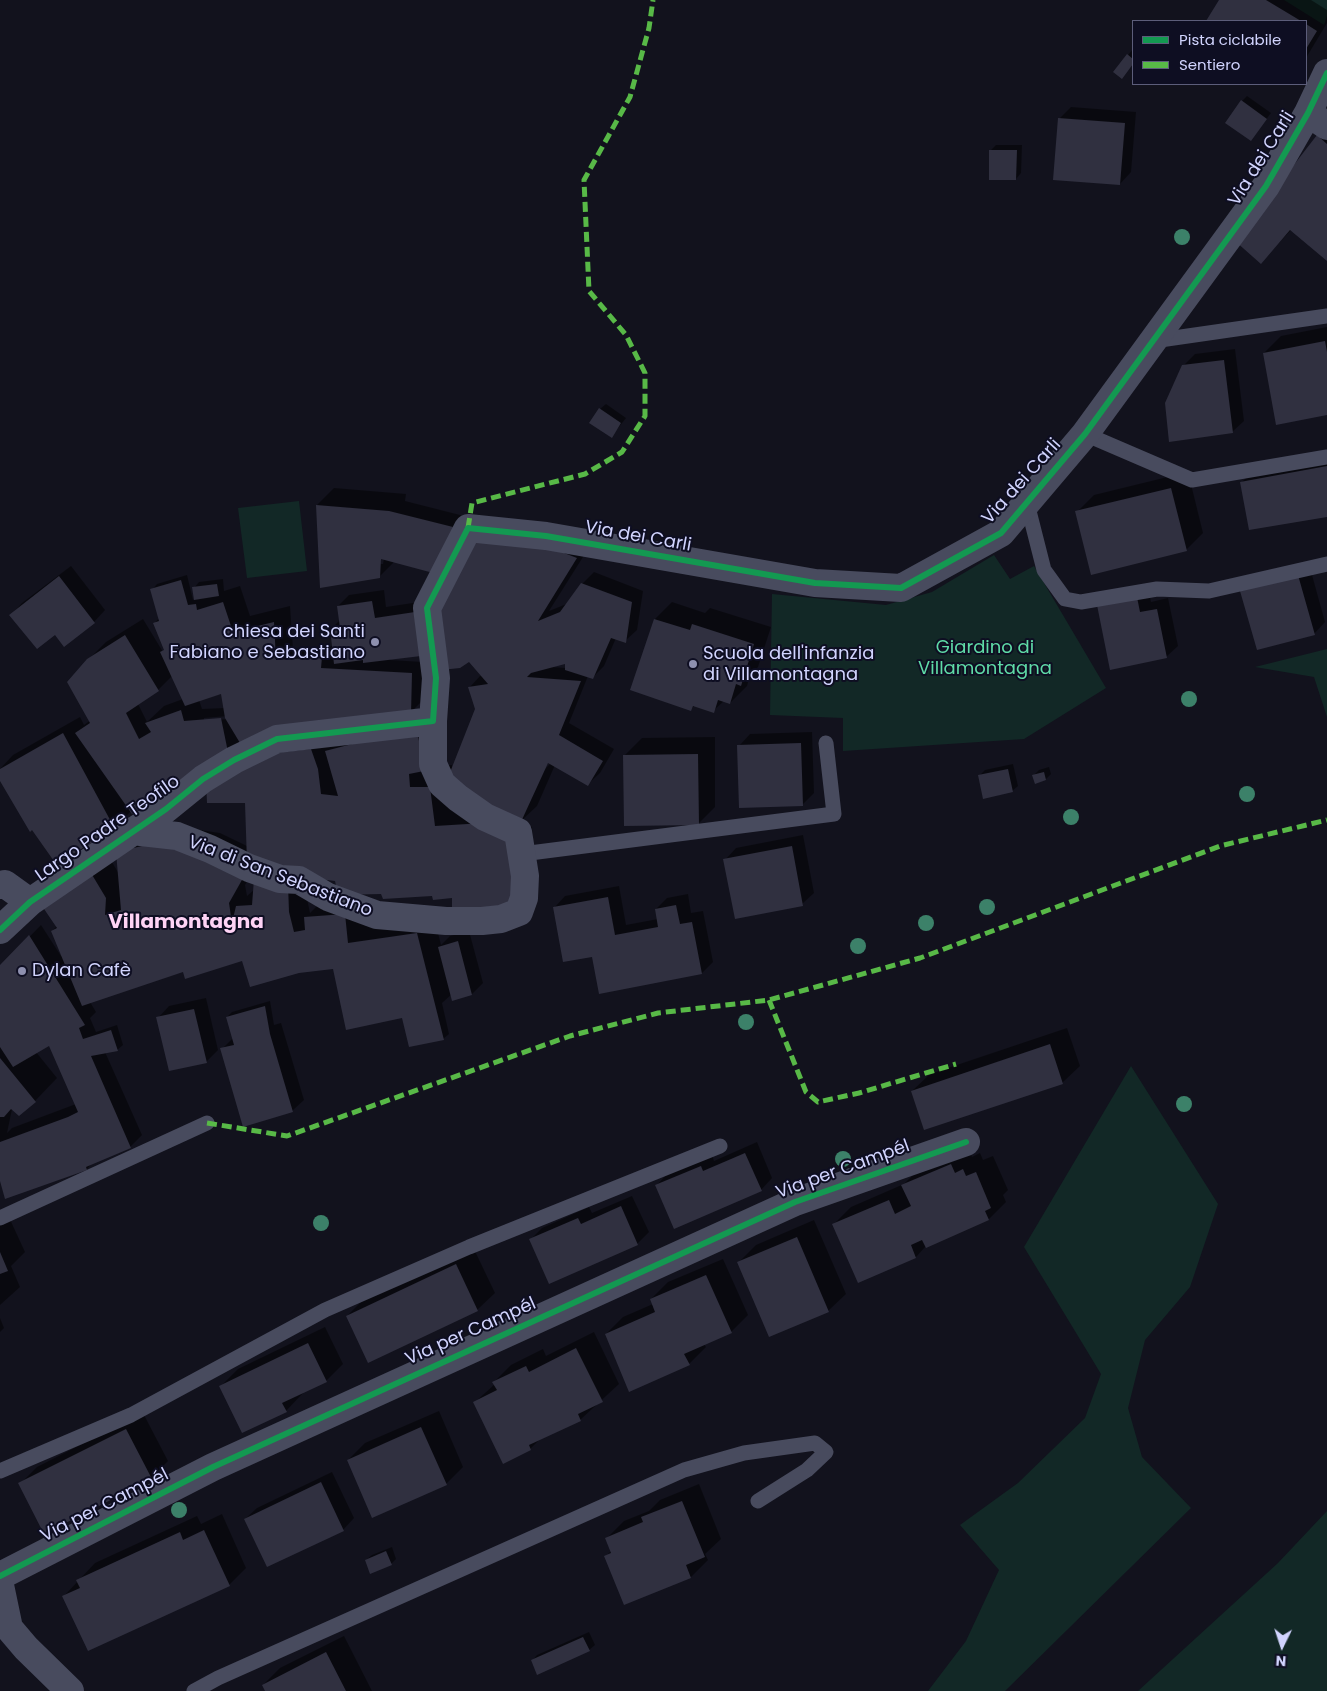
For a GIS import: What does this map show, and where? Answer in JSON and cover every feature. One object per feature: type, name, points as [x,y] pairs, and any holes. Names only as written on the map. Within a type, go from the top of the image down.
[{"type":"street","name":"Via dei Carli","points":[[433,721],[436,678],[427,608],[468,528],[546,536],[816,583],[901,588],[1001,533],[1085,434],[1266,186],[1318,119],[1327,72]]},
{"type":"street","name":"Largo Padre Teofilo","points":[[0,930],[30,902],[166,808],[203,779],[234,760],[278,739],[433,721]]},
{"type":"street","name":"Via di San Sebastiano","points":[[132,831],[177,836],[210,849],[248,868],[280,879],[299,880],[328,897],[377,915],[446,921],[482,921],[501,919],[519,912],[524,898],[525,876],[518,832],[485,816],[458,798],[442,784],[433,764],[433,721]]},
{"type":"street","points":[[0,885],[5,884],[30,902]]},
{"type":"street","name":"Via per Campél","points":[[0,1576],[222,1463],[795,1202],[966,1142]]},
{"type":"street","points":[[0,1585],[9,1628],[26,1648],[70,1691]]},
{"type":"lane","points":[[1153,341],[1327,316]]},
{"type":"lane","points":[[1085,434],[1192,480],[1327,457]]},
{"type":"lane","points":[[1027,503],[1044,570],[1065,599],[1081,602],[1157,589],[1209,591],[1327,564]]},
{"type":"lane","points":[[522,854],[834,814],[826,743]]},
{"type":"lane","points":[[0,1218],[207,1123]]},
{"type":"lane","points":[[0,1471],[131,1414],[325,1310],[469,1247],[720,1146]]},
{"type":"lane","points":[[194,1691],[218,1678],[684,1470],[744,1453],[815,1443],[826,1452],[807,1470],[758,1501]]},
{"type":"green space","points":[[1284,0],[1327,0],[1327,16],[1324,25]]},
{"type":"green space","points":[[299,501],[307,571],[247,578],[238,508]]},
{"type":"green space","name":"Giardino di Villamontagna","points":[[994,555],[1010,579],[1034,566],[1106,688],[1024,739],[843,751],[843,718],[770,715],[772,594],[886,605],[932,592]]},
{"type":"green space","points":[[1327,649],[1327,717],[1314,677],[1255,667]]},
{"type":"green space","points":[[1131,1066],[1218,1204],[1190,1287],[1145,1340],[1128,1408],[1142,1457],[1191,1508],[1005,1691],[928,1691],[966,1641],[999,1570],[960,1525],[1018,1483],[1085,1418],[1101,1374],[1024,1247]]},
{"type":"green space","points":[[1327,1511],[1327,1691],[1138,1691],[1278,1563]]},
{"type":"building","points":[[1219,0],[1266,0],[1299,20],[1207,20]]},
{"type":"building","points":[[1307,25],[1317,31],[1307,47]]},
{"type":"building","points":[[1127,54],[1132,58],[1132,65],[1122,79],[1113,72]]},
{"type":"building","points":[[1241,100],[1267,119],[1251,141],[1225,123]]},
{"type":"building","points":[[1058,118],[1125,123],[1120,185],[1053,180]]},
{"type":"building","points":[[1317,135],[1327,144],[1327,261],[1290,230],[1261,264],[1235,241]]},
{"type":"building","points":[[989,150],[1017,150],[1016,180],[989,180]]},
{"type":"building","points":[[1325,341],[1327,352],[1327,415],[1276,425],[1263,353]]},
{"type":"building","points":[[1224,360],[1233,433],[1169,442],[1165,403],[1182,365]]},
{"type":"building","points":[[599,408],[621,423],[612,438],[589,423]]},
{"type":"building","points":[[1327,466],[1327,517],[1249,530],[1240,482]]},
{"type":"building","points":[[1171,488],[1187,551],[1091,575],[1075,511]]},
{"type":"building","points":[[316,505],[389,511],[453,527],[437,574],[381,559],[380,578],[320,588]]},
{"type":"building","points":[[475,538],[546,546],[577,558],[538,621],[560,612],[581,583],[632,602],[626,643],[611,638],[593,679],[565,670],[565,664],[531,673],[527,677],[581,681],[559,735],[603,761],[588,786],[548,763],[520,824],[447,780],[475,709],[468,687],[488,684],[469,662],[460,668],[441,670],[433,608]]},
{"type":"building","points":[[1298,575],[1315,635],[1257,650],[1240,591]]},
{"type":"building","points":[[59,576],[95,623],[64,647],[55,635],[37,649],[9,615]]},
{"type":"building","points":[[181,580],[188,605],[196,604],[197,610],[223,602],[233,632],[274,622],[276,660],[322,657],[321,668],[412,673],[411,714],[240,743],[225,718],[221,694],[185,706],[160,652],[164,650],[153,623],[159,621],[150,589]]},
{"type":"building","points":[[217,584],[219,596],[194,600],[192,587]]},
{"type":"building","points":[[1137,597],[1140,612],[1157,609],[1167,658],[1110,670],[1097,605]]},
{"type":"building","name":"chiesa dei Santi Fabiano e Sebastiano","points":[[372,601],[375,618],[415,612],[421,656],[363,663],[363,660],[334,664],[330,628],[340,628],[337,606]]},
{"type":"building","name":"Scuola dell'infanzia di Villamontagna","points":[[654,619],[690,630],[692,624],[754,644],[741,686],[736,684],[730,704],[718,700],[714,713],[693,706],[691,711],[630,690]]},
{"type":"building","points":[[125,635],[159,691],[126,713],[139,739],[151,732],[145,723],[181,710],[184,721],[221,718],[229,757],[132,814],[75,733],[90,723],[67,682],[87,659]]},
{"type":"building","points":[[63,733],[115,829],[56,864],[32,830],[30,832],[0,781],[0,769]]},
{"type":"building","points":[[418,735],[424,771],[409,774],[410,787],[430,787],[435,826],[484,823],[515,844],[518,906],[452,910],[452,898],[433,900],[432,896],[383,899],[381,894],[338,895],[335,881],[287,875],[247,862],[245,803],[207,803],[206,779],[264,754],[311,749],[318,769],[321,794],[338,796],[325,751],[356,743]]},
{"type":"building","points":[[801,743],[803,806],[739,808],[737,745]]},
{"type":"building","points":[[698,754],[699,825],[624,826],[623,755]]},
{"type":"building","points":[[1008,769],[1013,792],[983,799],[978,775]]},
{"type":"building","points":[[1044,772],[1046,780],[1035,784],[1032,775]]},
{"type":"building","points":[[155,843],[247,871],[229,903],[232,923],[236,906],[252,905],[254,879],[288,884],[289,912],[294,932],[305,930],[304,917],[345,914],[348,943],[417,933],[444,1040],[409,1047],[402,1018],[346,1030],[333,969],[299,973],[250,987],[242,961],[185,979],[183,972],[82,1006],[51,931],[57,928],[42,906],[88,868],[106,898],[105,915],[121,910],[116,852]]},
{"type":"building","points":[[792,846],[803,906],[735,919],[723,859]]},
{"type":"building","points":[[608,897],[615,935],[658,927],[655,909],[676,905],[680,924],[692,922],[702,974],[599,994],[592,957],[563,962],[553,907]]},
{"type":"building","points":[[29,935],[85,1025],[79,1028],[83,1039],[111,1030],[118,1051],[91,1056],[131,1148],[86,1167],[87,1170],[5,1199],[0,1181],[0,1142],[78,1112],[49,1046],[13,1067],[0,1047],[0,965]]},
{"type":"building","points":[[458,941],[472,995],[452,1001],[438,947]]},
{"type":"building","points":[[265,1006],[270,1034],[293,1112],[243,1127],[220,1048],[234,1045],[226,1017]]},
{"type":"building","points":[[194,1009],[207,1063],[169,1071],[156,1017]]},
{"type":"building","points":[[1050,1044],[1063,1084],[924,1130],[911,1091]]},
{"type":"building","points":[[0,1058],[36,1102],[19,1116],[11,1109],[4,1117],[0,1117]]},
{"type":"building","points":[[745,1153],[762,1191],[674,1229],[655,1185],[701,1166],[703,1171]]},
{"type":"building","points":[[951,1164],[955,1173],[963,1169],[966,1176],[976,1172],[991,1208],[985,1211],[989,1220],[926,1248],[922,1240],[911,1245],[916,1258],[858,1283],[832,1224],[889,1200],[895,1214],[911,1206],[901,1185]]},
{"type":"building","points":[[621,1206],[638,1245],[549,1284],[529,1239],[578,1218],[581,1224]]},
{"type":"building","points":[[797,1237],[829,1312],[769,1337],[737,1262]]},
{"type":"building","points":[[0,1252],[8,1271],[0,1274]]},
{"type":"building","points":[[456,1264],[478,1311],[368,1363],[346,1316]]},
{"type":"building","points":[[706,1275],[732,1333],[684,1354],[690,1365],[629,1392],[605,1334],[655,1312],[650,1299]]},
{"type":"building","points":[[308,1343],[327,1382],[282,1403],[287,1412],[242,1433],[219,1386]]},
{"type":"building","points":[[576,1348],[603,1402],[578,1414],[581,1421],[529,1445],[531,1450],[503,1464],[473,1402],[497,1390],[492,1382],[526,1366],[529,1372]]},
{"type":"building","points":[[421,1427],[447,1485],[372,1518],[347,1460]]},
{"type":"building","points":[[126,1429],[152,1479],[44,1534],[18,1483]]},
{"type":"building","points":[[321,1482],[344,1531],[267,1567],[244,1519]]},
{"type":"building","points":[[682,1501],[705,1557],[686,1565],[691,1578],[624,1605],[604,1556],[611,1553],[605,1538],[643,1522],[641,1517]]},
{"type":"building","points":[[204,1530],[230,1586],[88,1651],[62,1596],[80,1588],[76,1580],[180,1532],[183,1540]]},
{"type":"building","points":[[386,1551],[392,1565],[370,1574],[365,1560]]},
{"type":"building","points":[[583,1637],[590,1651],[537,1675],[531,1660]]},
{"type":"building","points":[[326,1652],[346,1691],[265,1691],[262,1685]]},
{"type":"marked path","points":[[468,528],[472,503],[585,474],[622,452],[645,416],[645,373],[626,335],[589,291],[584,180],[630,97],[649,28],[653,0]]},
{"type":"marked path","points":[[207,1123],[287,1136],[570,1036],[658,1013],[769,1000],[920,958],[1220,846],[1327,820]]},
{"type":"marked path","points":[[769,1000],[806,1092],[818,1102],[859,1093],[956,1064]]},
{"type":"cycle path","points":[[0,930],[30,902],[166,809],[203,779],[234,760],[277,739],[433,721],[436,678],[427,608],[468,528],[546,536],[815,583],[901,588],[1001,533],[1085,434],[1266,186],[1308,113],[1327,73]]},
{"type":"cycle path","points":[[0,1576],[213,1467],[795,1202],[966,1142]]},
{"type":"place","name":"chiesa dei Santi Fabiano e Sebastiano","points":[[375,642]]},
{"type":"place","name":"Scuola dell'infanzia di Villamontagna","points":[[693,664]]},
{"type":"place","name":"Dylan Cafè","points":[[22,971]]},
{"type":"district","name":"Villamontagna","points":[[186,923]]}]
